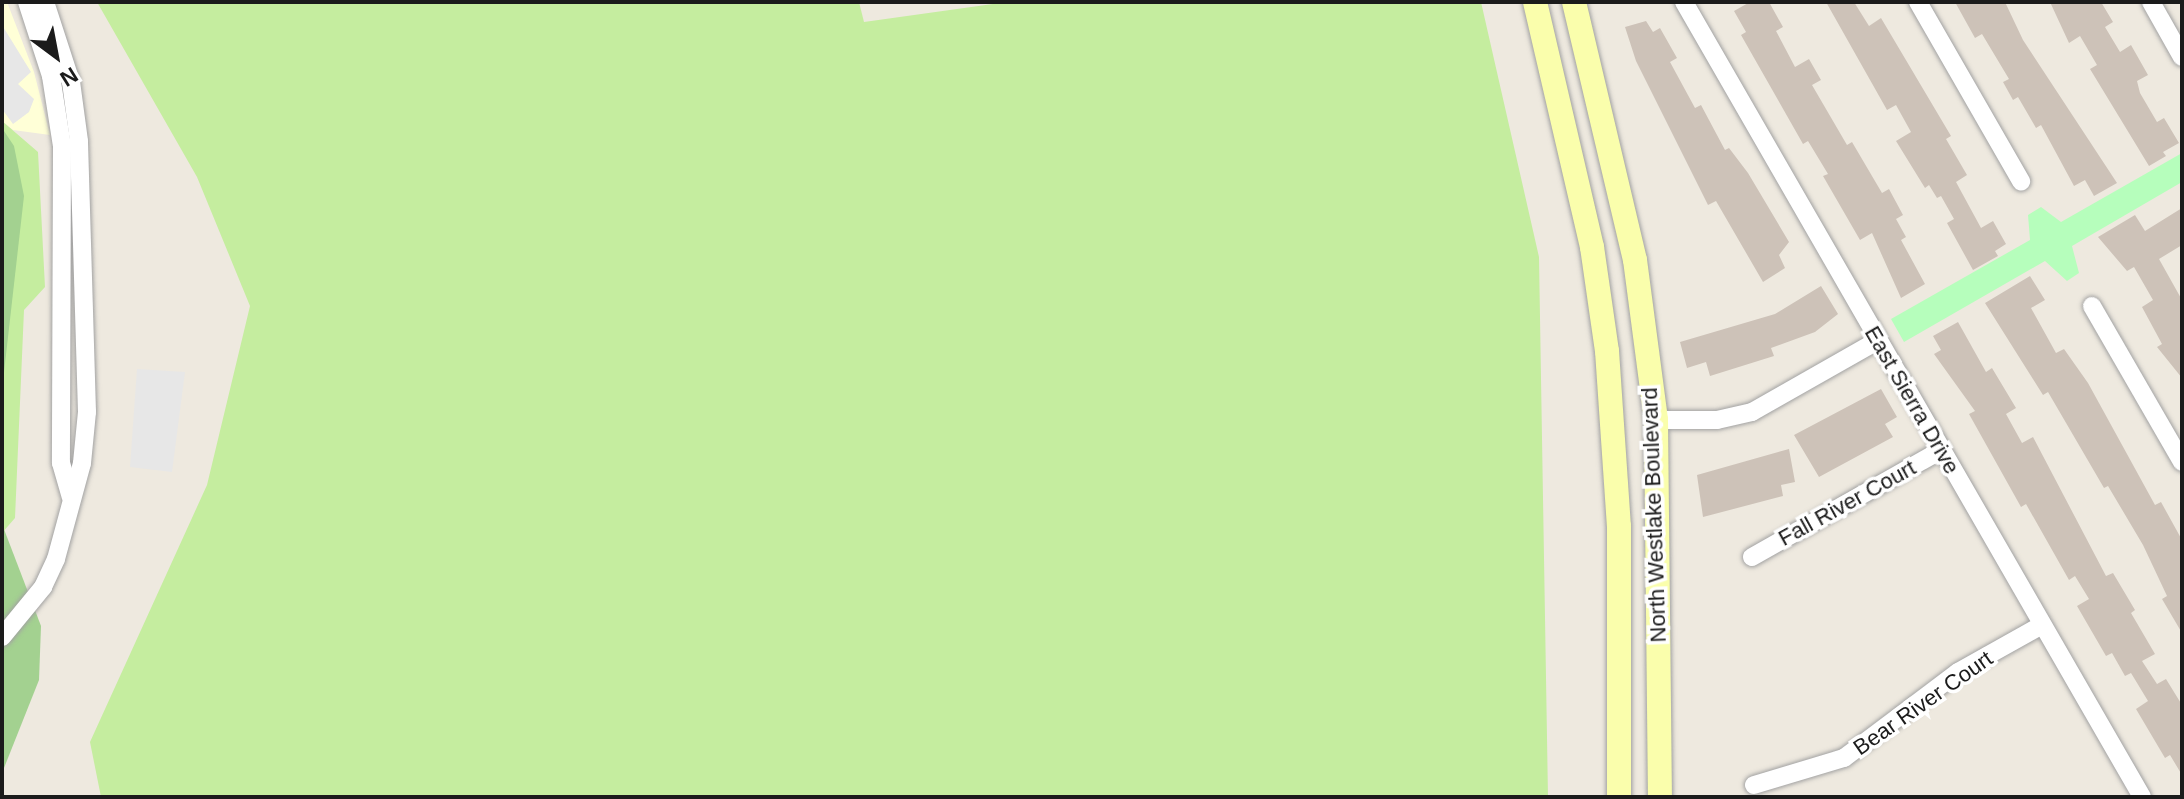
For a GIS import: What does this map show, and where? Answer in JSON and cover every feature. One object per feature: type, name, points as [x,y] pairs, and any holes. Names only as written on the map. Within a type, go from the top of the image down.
[{"type":"main road","name":"North Westlake Boulevard","points":[[1535,2],[1589,232],[1607,351],[1619,526],[1619,797]]},
{"type":"main road","name":"North Westlake Boulevard","points":[[1574,2],[1635,260],[1656,420],[1660,797]]},
{"type":"street","points":[[27,2],[58,107],[62,290],[61,463],[71,499]]},
{"type":"street","points":[[2,637],[43,587],[60,549],[82,463],[87,412],[75,103],[45,2]]},
{"type":"street","name":"East Sierra Drive","points":[[1684,2],[2142,797]]},
{"type":"street","points":[[1918,2],[2021,181]]},
{"type":"street","points":[[2151,2],[2182,57]]},
{"type":"street","points":[[62,290],[83,289]]},
{"type":"street","points":[[2092,306],[2182,462]]},
{"type":"street","points":[[1656,420],[1717,420],[1752,412],[1877,341]]},
{"type":"street","name":"Fall River Court","points":[[1752,557],[1941,450]]},
{"type":"street","name":"Bear River Court","points":[[1754,785],[1844,758],[1958,672],[2042,625]]},
{"type":"shaded area","points":[[2,2],[7,2],[34,72],[50,135],[13,130],[2,121]]},
{"type":"shaded area","points":[[2,25],[31,72],[18,84],[34,99],[29,112],[13,124],[2,109]]},
{"type":"shaded area","points":[[137,369],[185,372],[172,472],[130,467]]},
{"type":"green space","points":[[97,2],[859,2],[864,22],[1007,2],[1481,2],[1539,257],[1548,797],[101,797],[90,742],[207,485],[250,306],[197,177]]},
{"type":"green space","points":[[2,121],[38,152],[45,287],[24,310],[15,518],[2,533]]},
{"type":"green space","points":[[2,128],[14,146],[24,196],[2,390]]},
{"type":"green space","points":[[2182,153],[2182,182],[2072,246],[2079,273],[2067,281],[2045,261],[1904,342],[1891,319],[2030,240],[2028,215],[2041,207],[2061,222]]},
{"type":"green space","points":[[2,524],[41,626],[39,680],[2,773]]},
{"type":"building","points":[[1750,2],[1769,2],[1783,27],[1776,31],[1795,67],[1809,59],[1821,80],[1812,85],[1847,145],[1852,142],[1882,193],[1889,189],[1903,215],[1896,219],[1906,237],[1901,240],[1925,284],[1901,298],[1872,233],[1860,240],[1823,176],[1828,174],[1808,141],[1803,144],[1741,35],[1746,32],[1734,11]]},
{"type":"building","points":[[1826,2],[1854,2],[1869,26],[1881,18],[1951,136],[1946,139],[1967,175],[1956,182],[1981,228],[1993,221],[2006,244],[1995,251],[1998,256],[1973,270],[1947,223],[1954,219],[1941,196],[1937,198],[1929,185],[1925,188],[1896,141],[1911,132],[1896,105],[1887,110]]},
{"type":"building","points":[[1955,2],[2005,2],[2023,40],[2117,183],[2094,196],[2085,180],[2074,186],[2041,125],[2036,128],[2018,97],[2013,100],[2003,82],[2009,79],[1982,34],[1975,38]]},
{"type":"building","points":[[2050,2],[2101,2],[2113,22],[2105,27],[2120,52],[2131,45],[2148,75],[2137,81],[2140,93],[2157,122],[2164,118],[2179,143],[2163,152],[2166,156],[2149,166],[2090,69],[2097,65],[2080,36],[2069,43]]},
{"type":"building","points":[[1646,21],[1653,32],[1660,28],[1677,58],[1670,62],[1695,108],[1701,105],[1725,150],[1729,148],[1748,173],[1789,242],[1779,255],[1785,268],[1763,282],[1716,201],[1708,205],[1636,61],[1625,27]]},
{"type":"building","points":[[2182,208],[2182,245],[2159,259],[2182,300],[2182,378],[2157,347],[2162,344],[2142,307],[2153,300],[2134,267],[2127,271],[2098,237],[2135,215],[2145,231]]},
{"type":"building","points":[[2030,276],[2045,300],[2031,308],[2056,353],[2064,349],[2088,383],[2155,505],[2161,502],[2182,540],[2182,633],[2162,599],[2167,596],[2143,545],[2108,486],[2104,488],[2048,392],[2043,395],[1985,303]]},
{"type":"building","points":[[1821,286],[1838,314],[1815,332],[1771,348],[1774,356],[1710,376],[1706,362],[1687,368],[1680,342],[1775,314]]},
{"type":"building","points":[[1958,322],[1986,372],[1992,368],[2016,408],[2006,414],[2022,443],[2033,437],[2106,576],[2113,573],[2135,610],[2131,613],[2155,654],[2142,661],[2157,684],[2166,679],[2182,705],[2182,775],[2170,755],[2165,758],[2136,709],[2148,701],[2131,673],[2125,676],[2112,653],[2106,656],[2077,606],[2089,599],[2075,576],[2069,580],[2026,504],[2021,507],[1969,414],[1975,411],[1934,354],[1941,350],[1933,336]]},
{"type":"building","points":[[1881,389],[1897,417],[1885,424],[1893,437],[1819,477],[1794,435]]},
{"type":"building","points":[[1789,449],[1795,482],[1781,485],[1783,496],[1703,517],[1697,475]]}]
